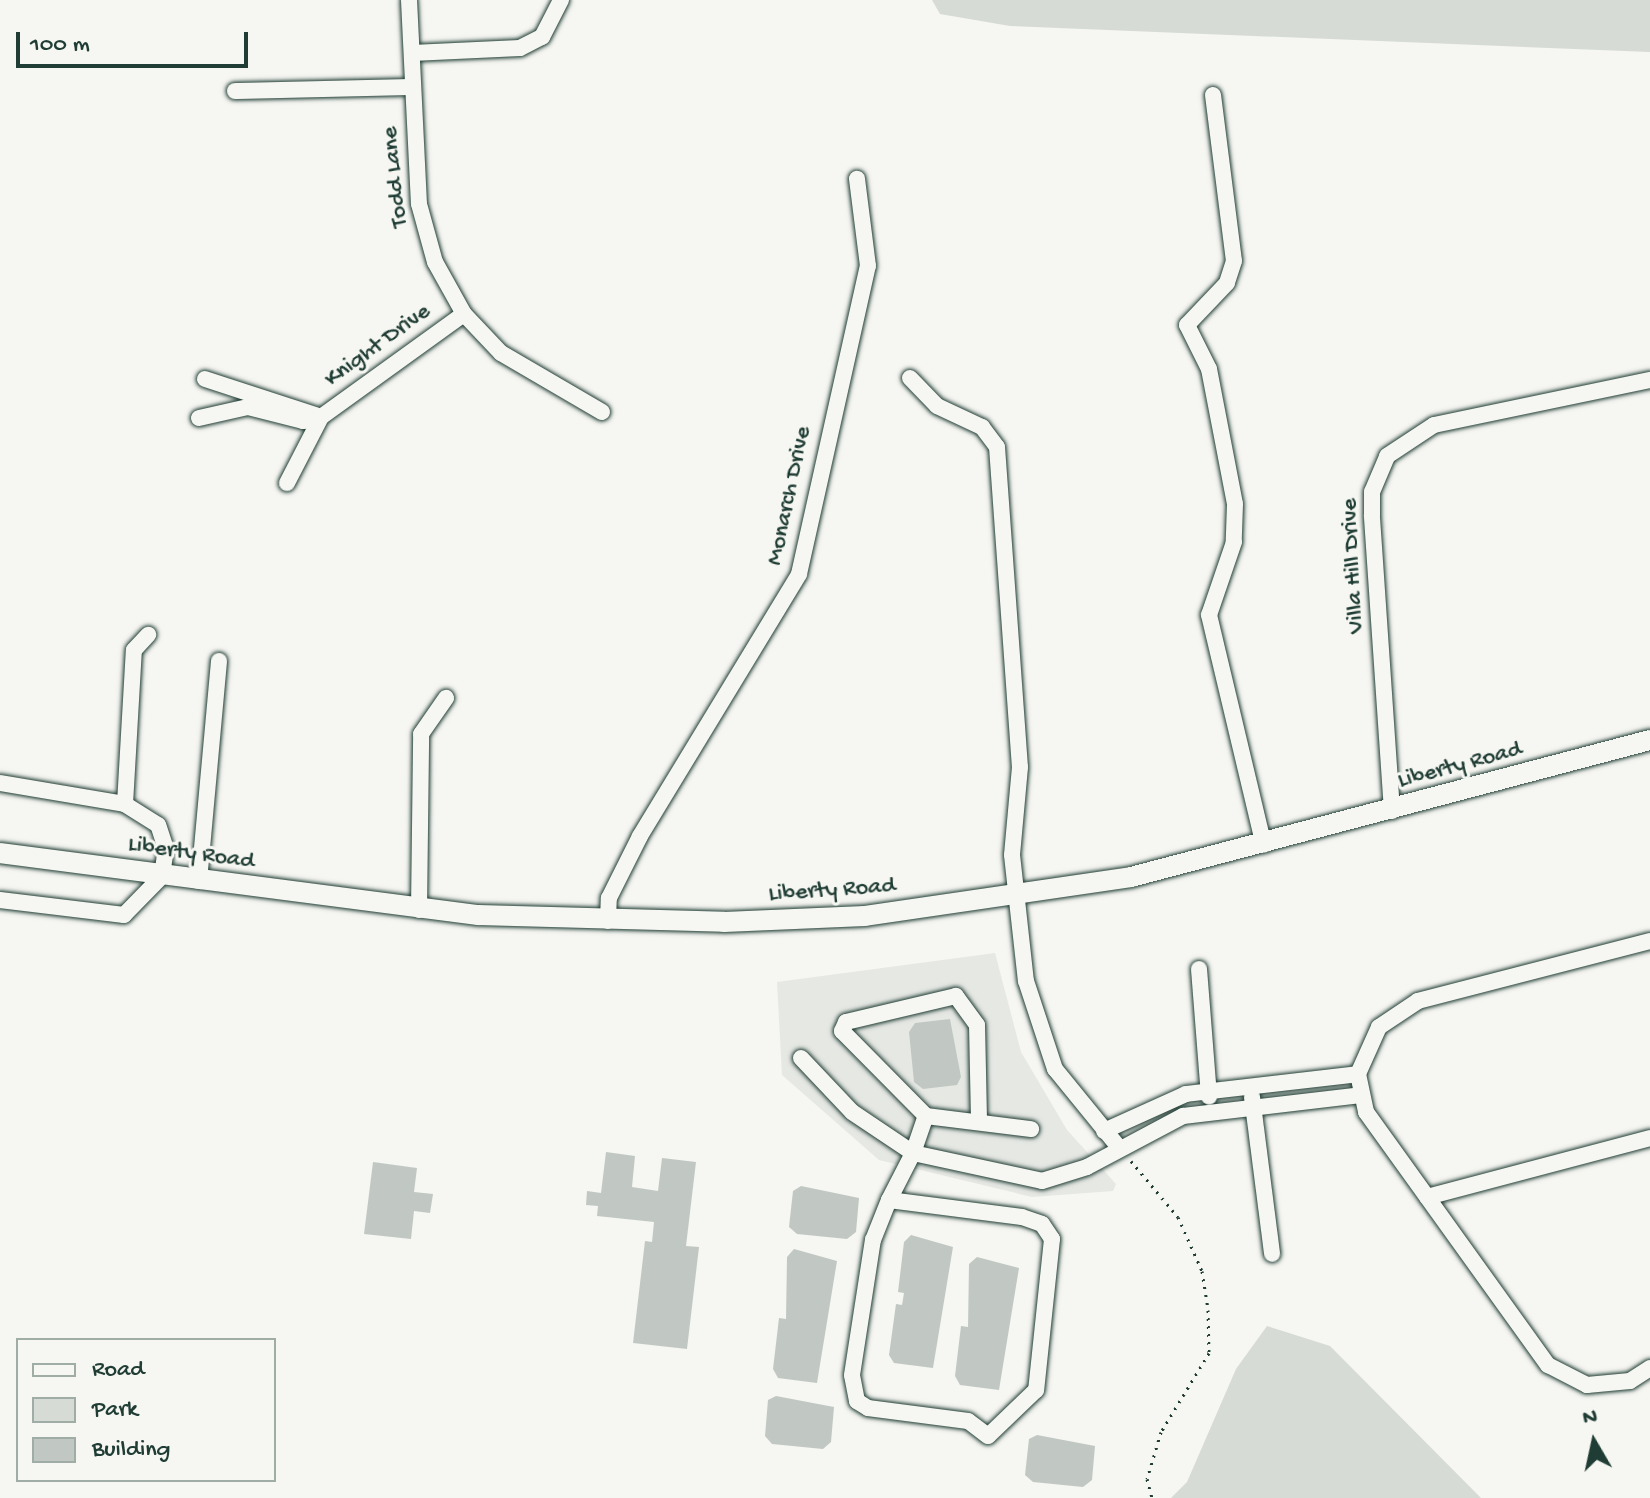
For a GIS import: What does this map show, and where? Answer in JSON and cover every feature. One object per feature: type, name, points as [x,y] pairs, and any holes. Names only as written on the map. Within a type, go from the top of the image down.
[{"type":"main road","name":"Liberty Road","points":[[0,853],[419,910],[608,921],[820,919],[1018,898],[1264,845],[1650,740]]},
{"type":"street","name":"Todd Lane","points":[[409,0],[426,237],[464,314],[535,378],[602,412]]},
{"type":"street","points":[[412,53],[520,48],[542,37],[561,0]]},
{"type":"street","points":[[235,91],[413,87]]},
{"type":"street","points":[[1213,95],[1234,261],[1227,283],[1187,325],[1209,369],[1235,504],[1234,542],[1209,615],[1264,845]]},
{"type":"street","name":"Monarch Drive","points":[[608,921],[609,898],[640,836],[799,574],[868,266],[857,179]]},
{"type":"street","name":"Knight Drive","points":[[321,417],[464,314]]},
{"type":"street","points":[[910,378],[937,406],[982,427],[997,447],[1020,767],[1012,855],[1035,1021],[1055,1069],[1117,1145]]},
{"type":"street","points":[[205,379],[321,417]]},
{"type":"street","name":"Villa Hill Drive","points":[[1392,811],[1372,515],[1372,492],[1387,456],[1434,425],[1650,380]]},
{"type":"street","points":[[199,418],[248,407],[303,421],[321,417]]},
{"type":"street","points":[[287,483],[321,417]]},
{"type":"street","points":[[125,804],[134,650],[148,635]]},
{"type":"street","points":[[199,881],[219,661]]},
{"type":"street","points":[[419,910],[421,734],[446,698]]},
{"type":"street","points":[[0,783],[125,804],[158,825],[166,849],[162,876],[124,915],[0,900]]},
{"type":"street","points":[[1650,941],[1418,1001],[1379,1027],[1358,1074],[1361,1095],[1427,1197],[1548,1365],[1587,1385],[1630,1381],[1650,1368]]},
{"type":"street","points":[[1199,969],[1212,1090],[1202,1113]]},
{"type":"street","points":[[979,1120],[977,1025],[956,996],[846,1022],[842,1031],[926,1116],[979,1120],[1031,1129]]},
{"type":"street","points":[[801,1058],[852,1112],[913,1153],[1042,1181],[1087,1167],[1117,1145],[1202,1113],[1361,1095]]},
{"type":"street","points":[[1104,1131],[1157,1101],[1212,1090],[1358,1074]]},
{"type":"street","points":[[1252,1087],[1272,1254]]},
{"type":"street","points":[[889,1200],[1022,1217],[1042,1224],[1052,1239],[1036,1390],[988,1436],[968,1421],[868,1408],[857,1401],[852,1375],[871,1255],[889,1200],[913,1153],[926,1116]]},
{"type":"street","points":[[1427,1197],[1650,1138]]},
{"type":"path","points":[[1117,1145],[1178,1217],[1202,1271],[1208,1310],[1209,1353],[1161,1432],[1147,1479],[1152,1498]]},
{"type":"shaded area","points":[[995,953],[1021,1052],[1067,1130],[1116,1184],[1113,1191],[1032,1197],[879,1160],[782,1075],[777,982]]},
{"type":"green space","points":[[932,0],[1650,0],[1650,52],[1010,26],[940,14]]},
{"type":"green space","points":[[1267,1326],[1330,1346],[1481,1498],[1171,1498],[1187,1482],[1236,1369]]},
{"type":"building","points":[[950,1019],[961,1077],[957,1085],[923,1089],[914,1082],[909,1032],[915,1023]]},
{"type":"building","points":[[606,1152],[635,1156],[632,1187],[658,1191],[662,1158],[696,1162],[686,1246],[699,1247],[687,1349],[633,1343],[645,1241],[652,1242],[654,1222],[597,1216],[598,1206],[586,1205],[587,1191],[601,1193]]},
{"type":"building","points":[[373,1162],[417,1168],[414,1192],[433,1194],[430,1213],[414,1211],[411,1239],[364,1234]]},
{"type":"building","points":[[801,1186],[859,1198],[856,1232],[847,1239],[797,1234],[789,1227],[793,1191]]},
{"type":"building","points":[[911,1235],[953,1247],[933,1368],[894,1363],[889,1355],[896,1304],[902,1305],[904,1293],[898,1292],[904,1242]]},
{"type":"building","points":[[794,1249],[837,1261],[817,1383],[778,1378],[773,1369],[779,1318],[786,1319],[787,1257]]},
{"type":"building","points":[[977,1257],[1019,1268],[999,1390],[960,1385],[955,1376],[961,1326],[968,1327],[969,1264]]},
{"type":"building","points":[[776,1396],[834,1407],[831,1442],[823,1449],[772,1444],[765,1436],[768,1400]]},
{"type":"building","points":[[1037,1435],[1095,1446],[1092,1480],[1083,1487],[1033,1482],[1025,1475],[1029,1439]]}]
